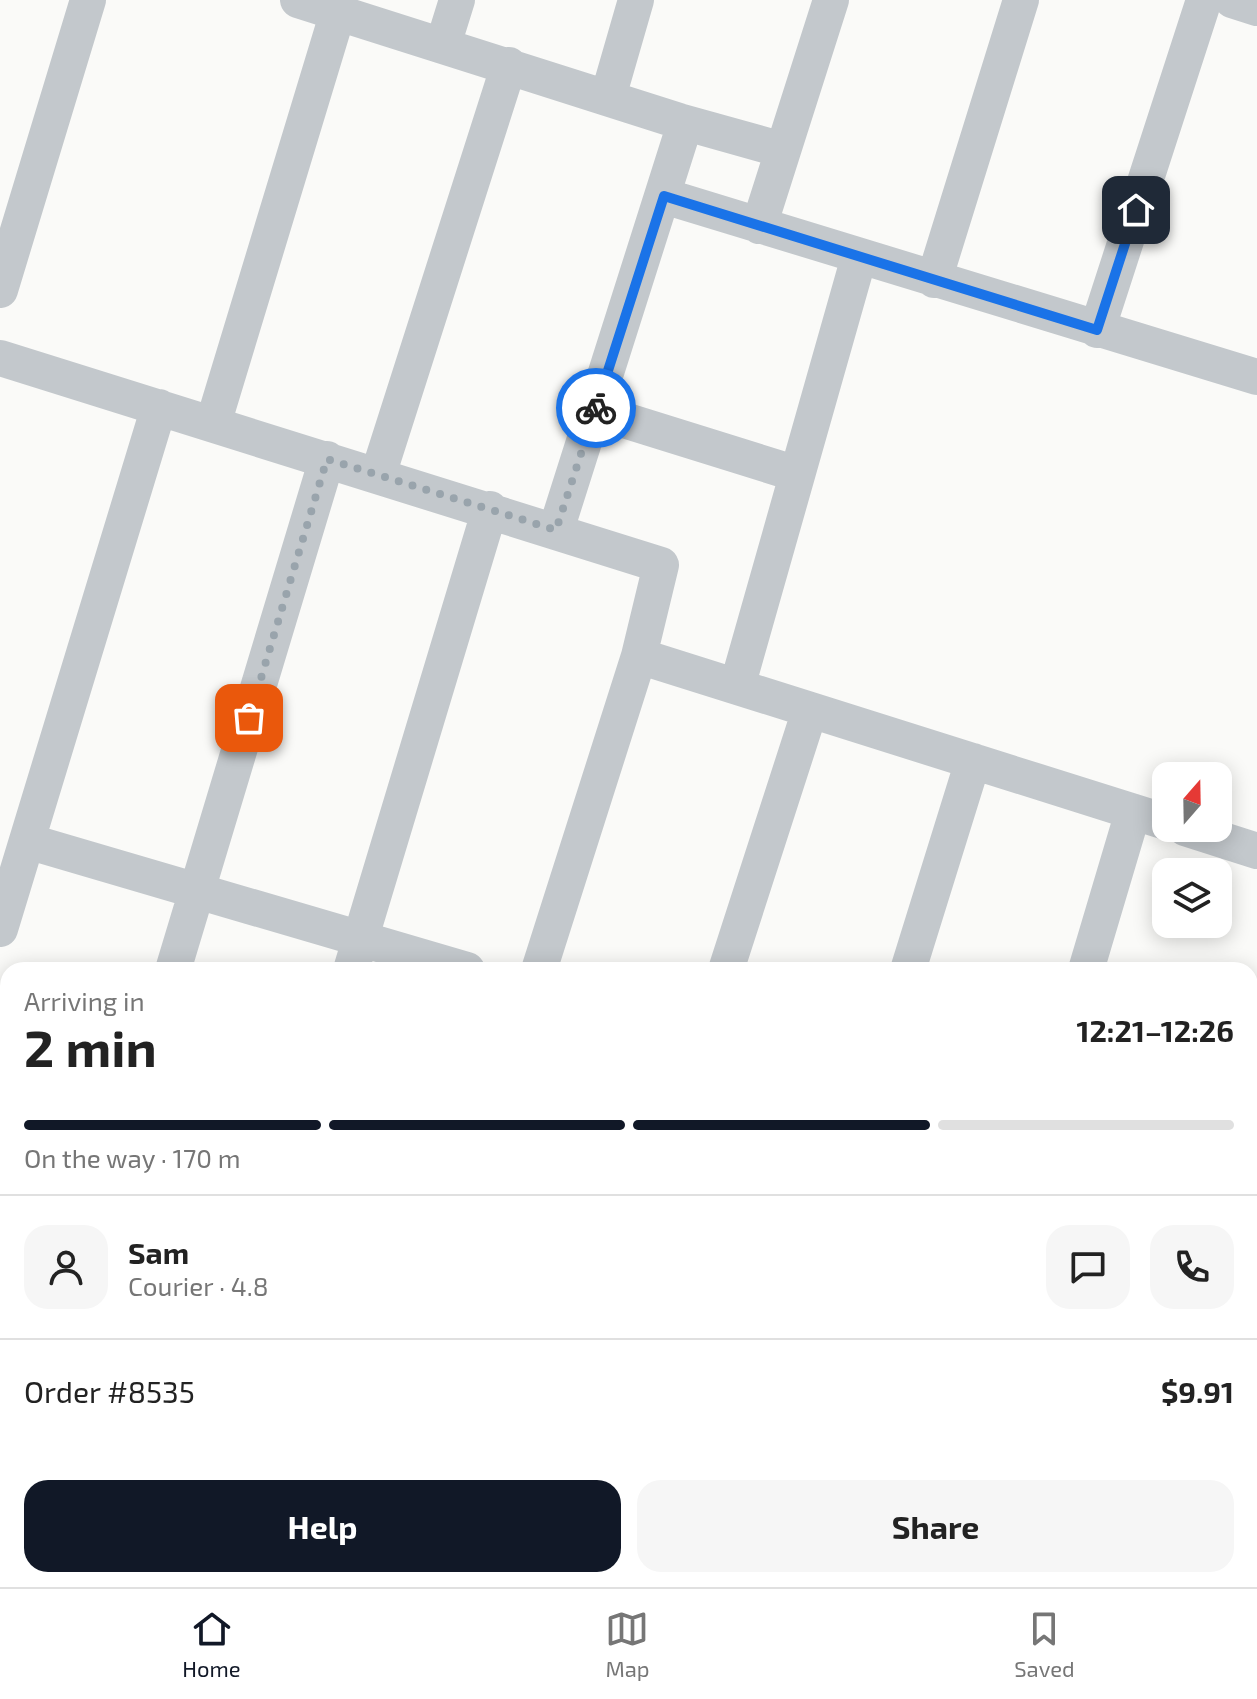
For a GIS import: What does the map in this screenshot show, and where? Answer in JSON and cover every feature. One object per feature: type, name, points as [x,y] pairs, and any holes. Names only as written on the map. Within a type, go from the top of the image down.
[{"type":"street","points":[[298,0],[679,121],[783,150]]},
{"type":"street","points":[[443,45],[457,0]]},
{"type":"street","points":[[608,97],[636,0]]},
{"type":"street","points":[[759,226],[831,0]]},
{"type":"street","points":[[934,280],[1021,0]]},
{"type":"street","points":[[1097,330],[1204,0]]},
{"type":"street","points":[[1232,0],[1257,8]]},
{"type":"street","points":[[0,290],[79,3]]},
{"type":"street","points":[[213,424],[338,12]]},
{"type":"street","points":[[378,475],[509,65]]},
{"type":"street","points":[[556,530],[664,196],[683,130],[679,121]]},
{"type":"street","points":[[664,196],[1257,377]]},
{"type":"street","points":[[737,687],[859,257]]},
{"type":"street","points":[[0,358],[661,565],[639,656],[542,962]]},
{"type":"street","points":[[0,929],[159,407]]},
{"type":"street","points":[[595,411],[797,474]]},
{"type":"street","points":[[175,962],[327,459]]},
{"type":"street","points":[[355,954],[490,509]]},
{"type":"street","points":[[639,656],[1150,817],[1089,962]]},
{"type":"street","points":[[729,962],[810,710]]},
{"type":"street","points":[[910,962],[973,761]]},
{"type":"street","points":[[27,841],[197,890],[355,954],[411,962]]},
{"type":"street","points":[[1229,842],[1257,851]]},
{"type":"way so far","points":[[249,718],[327,459],[556,530],[596,408]]},
{"type":"route","points":[[596,408],[664,196],[1097,330],[1136,210]]}]
